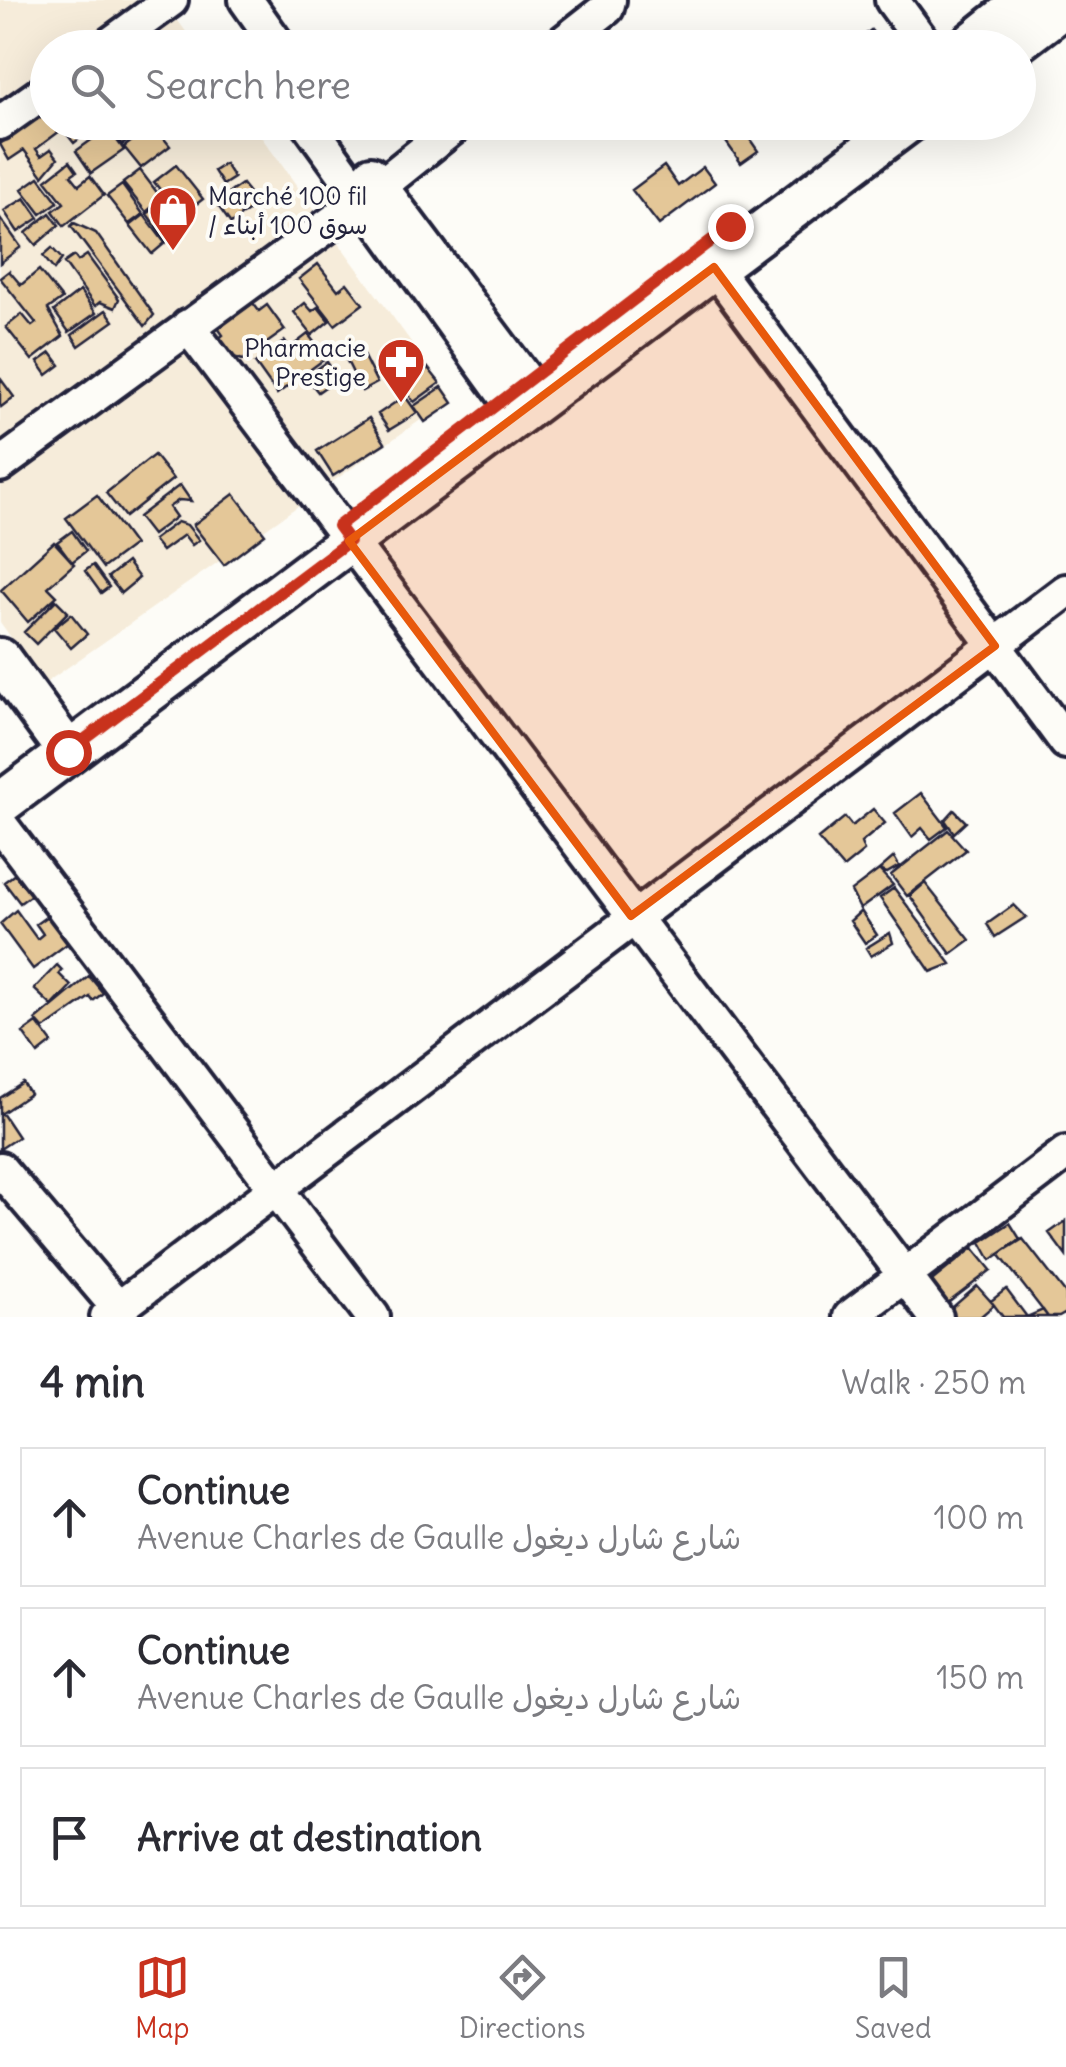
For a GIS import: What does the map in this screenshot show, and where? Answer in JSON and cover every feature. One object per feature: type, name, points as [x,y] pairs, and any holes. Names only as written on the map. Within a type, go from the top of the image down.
[{"type":"main road","points":[[988,30],[1026,0]]},
{"type":"main road","points":[[1032,30],[1066,4]]},
{"type":"main road","points":[[0,804],[49,750],[522,396],[845,140]]},
{"type":"main road","points":[[522,396],[714,267],[884,140]]},
{"type":"main road","points":[[0,659],[49,750]]},
{"type":"main road","points":[[0,696],[49,750]]},
{"type":"main road","points":[[0,772],[49,750]]},
{"type":"street","points":[[130,30],[171,0]]},
{"type":"street","points":[[220,0],[241,30]]},
{"type":"street","points":[[246,0],[267,30]]},
{"type":"street","points":[[579,30],[607,8],[609,0]]},
{"type":"street","points":[[892,0],[914,30]]},
{"type":"street","points":[[0,124],[30,102]]},
{"type":"street","points":[[323,140],[371,193],[522,396]]},
{"type":"street","points":[[343,140],[371,193]]},
{"type":"street","points":[[0,464],[371,193],[437,140]]},
{"type":"street","points":[[714,267],[1066,742]]},
{"type":"street","points":[[188,326],[936,1317]]},
{"type":"street","points":[[0,1168],[112,1313],[631,916],[1066,591]]},
{"type":"street","points":[[0,824],[372,1317]]},
{"type":"street","points":[[850,1317],[1066,1153]]},
{"type":"highlighted area","points":[[714,267],[995,646],[631,916],[349,541]]},
{"type":"shaded area","name":"Marché 100 fil / سوق 100 أبناء","points":[[0,0],[163,0],[185,30],[30,30],[30,140],[263,140],[452,398],[44,684],[0,622]]},
{"type":"building","points":[[30,122],[30,140],[48,140],[36,149],[41,156],[51,149],[58,158],[43,176],[24,150],[9,160],[0,144]]},
{"type":"building","points":[[91,140],[117,140],[124,150],[91,173],[76,151]]},
{"type":"building","points":[[133,140],[165,140],[170,146],[141,168],[124,147]]},
{"type":"building","points":[[725,140],[750,140],[758,151],[741,163]]},
{"type":"building","points":[[70,161],[77,171],[71,175],[79,185],[90,176],[104,195],[64,226],[53,211],[64,203],[46,180]]},
{"type":"building","points":[[225,164],[234,178],[223,185],[214,171]]},
{"type":"building","points":[[176,165],[203,199],[181,216],[154,182]]},
{"type":"building","points":[[664,166],[678,186],[703,167],[715,183],[659,225],[632,190]]},
{"type":"building","points":[[140,170],[162,199],[146,212],[123,183]]},
{"type":"building","points":[[39,177],[58,202],[41,214],[22,189]]},
{"type":"building","points":[[242,184],[258,204],[244,214],[229,193]]},
{"type":"building","points":[[122,185],[143,214],[129,224],[107,196]]},
{"type":"building","points":[[228,195],[242,215],[231,224],[216,203]]},
{"type":"building","points":[[25,198],[39,218],[18,232],[4,211]]},
{"type":"building","points":[[163,202],[183,230],[167,242],[147,214]]},
{"type":"building","points":[[50,213],[59,225],[36,245],[26,233]]},
{"type":"building","points":[[144,215],[165,243],[152,254],[130,226]]},
{"type":"building","points":[[0,218],[21,247],[0,263]]},
{"type":"building","points":[[74,223],[96,233],[154,315],[145,326],[71,226]]},
{"type":"building","points":[[52,248],[62,259],[54,270],[43,256]]},
{"type":"building","points":[[87,255],[119,299],[115,308],[100,302],[95,306],[64,263],[74,256],[78,261]]},
{"type":"building","points":[[318,264],[338,290],[347,283],[363,304],[335,325],[299,279]]},
{"type":"building","points":[[39,270],[62,299],[48,309],[63,336],[32,360],[6,327],[22,314],[32,326],[36,323],[0,278],[9,271],[21,285]]},
{"type":"building","points":[[80,291],[96,313],[69,332],[54,311]]},
{"type":"building","points":[[253,303],[259,311],[267,305],[285,330],[243,360],[218,352],[212,344],[223,335],[218,328]]},
{"type":"building","points":[[305,303],[312,311],[318,307],[329,321],[312,335],[294,312]]},
{"type":"building","points":[[106,310],[114,321],[79,346],[72,335]]},
{"type":"building","points":[[308,334],[326,358],[277,394],[255,363],[285,341],[290,348]]},
{"type":"building","points":[[359,347],[377,383],[362,391],[344,355]]},
{"type":"building","points":[[51,353],[60,365],[47,375],[38,362]]},
{"type":"building","points":[[327,362],[338,378],[318,392],[306,377]]},
{"type":"building","points":[[428,368],[440,383],[414,402],[406,391]]},
{"type":"building","points":[[0,378],[14,397],[1,407],[0,405]]},
{"type":"building","points":[[442,387],[453,403],[425,422],[414,406]]},
{"type":"building","name":"Pharmacie Prestige","points":[[405,396],[417,413],[389,430],[378,414]]},
{"type":"building","points":[[369,418],[385,443],[333,476],[317,451]]},
{"type":"building","points":[[154,455],[173,479],[125,517],[106,493]]},
{"type":"building","points":[[180,485],[191,501],[179,500],[169,507],[176,517],[152,535],[138,517]]},
{"type":"building","points":[[234,494],[265,534],[224,565],[193,525]]},
{"type":"building","points":[[97,495],[134,545],[103,568],[66,518]]},
{"type":"building","points":[[177,522],[187,525],[199,540],[192,545],[184,535],[162,551],[153,540]]},
{"type":"building","points":[[72,531],[86,551],[72,562],[57,542]]},
{"type":"building","points":[[54,542],[74,564],[48,587],[57,596],[28,622],[1,590]]},
{"type":"building","points":[[127,562],[139,578],[121,593],[108,577]]},
{"type":"building","points":[[93,565],[109,587],[101,593],[85,571]]},
{"type":"building","points":[[56,600],[68,612],[36,644],[24,632]]},
{"type":"building","points":[[71,614],[87,634],[71,648],[54,628]]},
{"type":"building","points":[[921,793],[947,827],[931,839],[922,828],[912,837],[895,813]]},
{"type":"building","points":[[873,809],[885,823],[861,843],[864,851],[843,868],[818,839],[845,817],[852,826]]},
{"type":"building","points":[[954,810],[966,822],[954,833],[945,820]]},
{"type":"building","points":[[948,830],[966,850],[907,896],[891,875]]},
{"type":"building","points":[[894,857],[899,866],[887,873],[879,870]]},
{"type":"building","points":[[879,870],[893,885],[860,909],[851,891]]},
{"type":"building","points":[[15,874],[31,895],[20,903],[4,882]]},
{"type":"building","points":[[925,883],[970,940],[951,954],[910,896]]},
{"type":"building","points":[[894,888],[951,964],[931,972],[880,898]]},
{"type":"building","points":[[1014,905],[1026,917],[995,937],[987,924]]},
{"type":"building","points":[[16,910],[37,939],[43,934],[36,924],[50,914],[71,941],[33,969],[0,924]]},
{"type":"building","points":[[861,911],[877,935],[865,943],[850,921]]},
{"type":"building","points":[[890,933],[893,943],[871,956],[866,948]]},
{"type":"building","points":[[57,965],[62,970],[59,974],[71,986],[52,1006],[34,989]]},
{"type":"building","points":[[89,976],[103,993],[93,1001],[90,997],[44,1029],[36,1020]]},
{"type":"building","points":[[37,1023],[52,1043],[38,1054],[23,1033]]},
{"type":"building","points":[[23,1083],[30,1094],[2,1113],[18,1137],[0,1149],[0,1098]]},
{"type":"building","points":[[1066,1221],[1066,1256],[1049,1233]]},
{"type":"building","points":[[1010,1223],[1020,1239],[991,1260],[981,1242]]},
{"type":"building","points":[[1023,1239],[1066,1294],[1066,1313],[1059,1317],[1048,1317],[999,1254]]},
{"type":"building","points":[[973,1248],[991,1270],[940,1309],[923,1288]]},
{"type":"building","points":[[977,1286],[994,1305],[980,1317],[952,1317],[947,1312]]},
{"type":"building","points":[[1006,1289],[1027,1317],[1003,1317],[991,1301]]},
{"type":"building","points":[[1043,1310],[1048,1317],[1027,1317]]},
{"type":"place","name":"Marché 100 fil / سوق 100 أبناء","points":[[173,252]]},
{"type":"place","name":"Pharmacie Prestige","points":[[401,404]]},
{"type":"route","points":[[68,752],[349,541],[338,526],[526,378],[730,226]]}]
